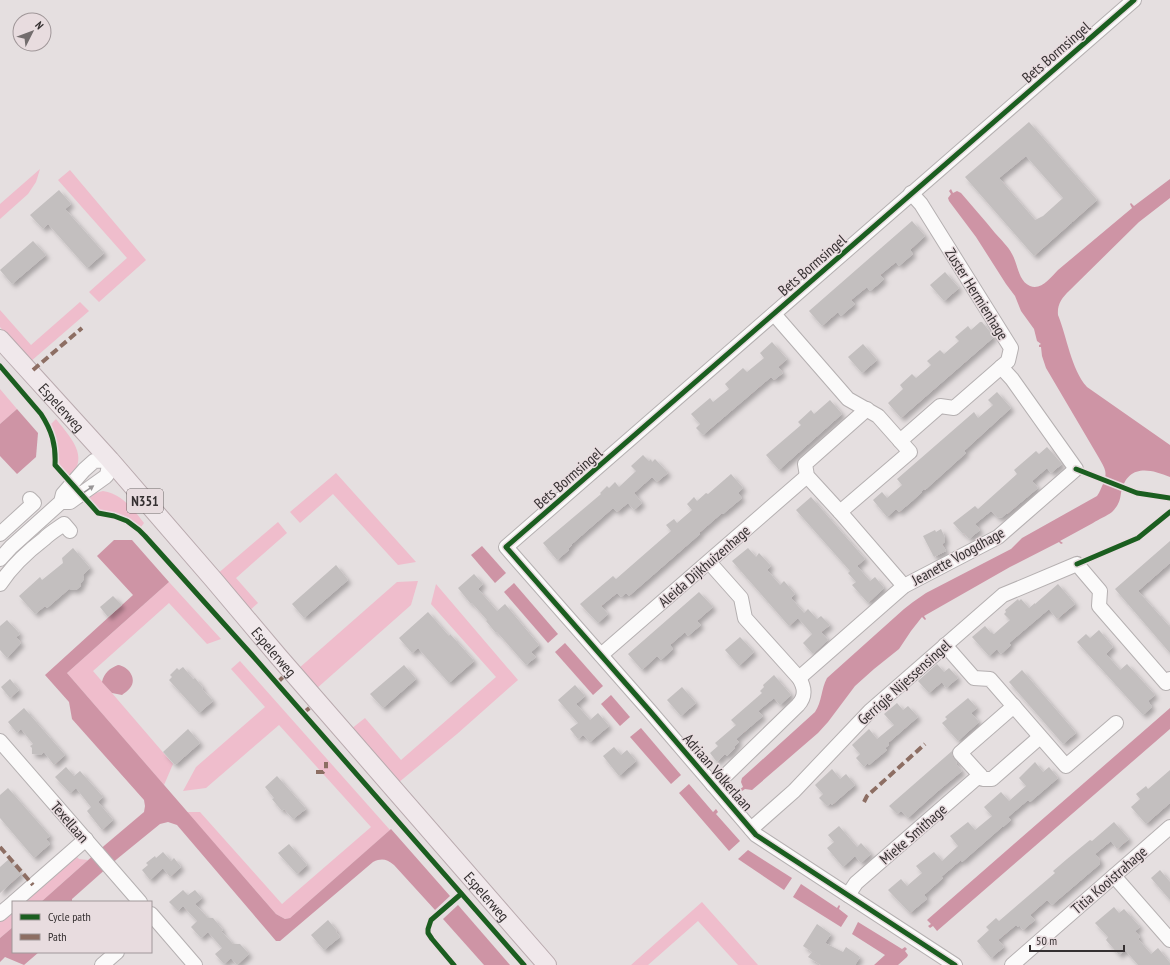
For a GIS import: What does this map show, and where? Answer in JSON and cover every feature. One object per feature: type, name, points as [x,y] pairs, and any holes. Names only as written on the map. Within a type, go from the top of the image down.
[{"type":"main road","name":"Espelerweg","points":[[0,339],[187,566],[272,660],[539,965]]},
{"type":"main road","name":"Espelerweg","points":[[0,350],[104,465],[213,579],[278,656],[547,965]]},
{"type":"street","name":"Bets Bormsingel","points":[[506,548],[1134,0]]},
{"type":"street","name":"Zuster Hermienhage","points":[[900,441],[940,406],[954,408],[1008,361],[1011,348],[921,204],[911,193]]},
{"type":"street","points":[[774,314],[848,398],[878,416],[910,452],[840,512]]},
{"type":"street","name":"Jeanette Voogdhage","points":[[798,678],[904,586],[998,538],[1076,469],[1012,379],[1001,367]]},
{"type":"street","points":[[867,409],[805,464],[807,476],[904,586]]},
{"type":"street","points":[[0,559],[11,547],[61,502],[63,494],[84,470],[104,465],[102,481],[70,502],[61,502]]},
{"type":"street","name":"Aleida Dijkhuizenhage","points":[[601,655],[807,476]]},
{"type":"street","points":[[0,534],[34,503],[30,499]]},
{"type":"street","points":[[0,584],[8,572],[44,538],[65,528],[49,513]]},
{"type":"street","name":"Adriaan Volkerlaan","points":[[506,548],[601,655],[751,829],[761,838],[955,965]]},
{"type":"street","points":[[709,562],[741,598],[745,618],[798,678],[804,692],[801,701],[727,774],[713,785]]},
{"type":"street","name":"Gerrigje Nijessensingel","points":[[751,829],[794,791],[870,711],[1003,594],[1077,564],[1100,591],[1099,606],[1166,683],[1170,679]]},
{"type":"street","points":[[945,645],[974,678],[990,679],[1066,766],[1116,723]]},
{"type":"street","points":[[1014,706],[960,753],[983,779],[992,779],[1040,737]]},
{"type":"street","name":"Texellaan","points":[[3,751],[86,839],[139,901]]},
{"type":"street","name":"Mieke Smithage","points":[[848,895],[856,883],[980,775]]},
{"type":"street","name":"Titia Kooistrahage","points":[[1012,965],[1170,828]]},
{"type":"street","points":[[15,901],[86,839]]},
{"type":"street","points":[[1114,876],[1170,940]]},
{"type":"street","points":[[0,914],[12,904]]},
{"type":"street","points":[[152,918],[195,965]]},
{"type":"street","points":[[102,965],[116,953]]},
{"type":"shaded area","points":[[40,169],[36,182],[28,194],[0,219],[0,204]]},
{"type":"shaded area","points":[[70,170],[146,260],[99,302],[89,292],[127,258],[58,180]]},
{"type":"shaded area","points":[[1170,179],[1170,198],[1139,222],[1064,296],[1058,308],[1058,315],[1073,362],[1087,387],[1170,445],[1170,477],[1147,470],[1134,473],[1128,477],[1124,484],[1118,503],[1114,510],[1110,513],[1060,541],[1063,543],[1061,544],[1059,542],[1010,567],[924,616],[926,619],[925,620],[922,617],[899,649],[855,686],[818,733],[752,790],[745,789],[742,791],[740,789],[743,787],[741,782],[742,778],[815,712],[827,678],[904,609],[926,593],[1011,549],[1022,538],[1097,496],[1105,480],[1106,473],[1103,465],[1046,368],[1041,347],[1039,347],[1041,344],[1037,341],[1034,329],[1021,311],[1015,296],[976,237],[949,201],[948,198],[951,194],[949,191],[951,189],[953,193],[957,191],[961,193],[1008,248],[1026,284],[1038,287],[1046,282],[1058,270],[1132,208],[1131,203],[1134,206]]},
{"type":"shaded area","points":[[80,302],[89,311],[30,362],[0,327],[0,310],[31,345]]},
{"type":"shaded area","points":[[0,389],[17,409],[0,424]]},
{"type":"shaded area","points":[[17,409],[38,433],[36,457],[17,474],[0,456],[0,424]]},
{"type":"shaded area","points":[[56,419],[72,440],[78,454],[76,469],[70,477],[58,464],[58,447],[51,424]]},
{"type":"shaded area","points":[[336,473],[416,562],[398,565],[333,494],[300,523],[290,512]]},
{"type":"shaded area","points":[[103,491],[116,495],[126,503],[144,523],[141,527],[122,515],[100,510],[88,495]]},
{"type":"shaded area","points":[[278,522],[287,533],[236,578],[258,603],[248,612],[216,575]]},
{"type":"shaded area","points":[[114,540],[132,540],[169,582],[67,673],[276,914],[285,919],[290,918],[391,829],[450,896],[435,910],[394,865],[386,860],[379,860],[373,862],[280,941],[276,941],[177,825],[168,822],[160,824],[117,859],[72,899],[72,901],[42,901],[144,812],[145,806],[144,800],[72,719],[69,702],[45,675],[133,595],[97,556]]},
{"type":"shaded area","points":[[482,546],[506,573],[495,583],[471,555]]},
{"type":"shaded area","points":[[418,581],[411,605],[316,689],[298,669],[397,582]]},
{"type":"shaded area","points":[[169,582],[221,639],[207,644],[169,603],[93,671],[173,764],[164,785],[67,673]]},
{"type":"shaded area","points":[[514,583],[558,634],[548,643],[504,592]]},
{"type":"shaded area","points":[[436,584],[518,680],[457,734],[398,783],[351,729],[365,718],[401,760],[496,677],[431,604]]},
{"type":"shaded area","points":[[565,643],[603,686],[593,695],[555,652]]},
{"type":"shaded area","points":[[240,661],[390,830],[290,918],[285,919],[276,914],[187,812],[200,812],[282,904],[371,827],[279,725],[206,788],[183,791],[196,767],[265,707],[231,669]]},
{"type":"shaded area","points":[[118,665],[128,670],[133,681],[130,688],[122,695],[112,693],[102,682],[108,671]]},
{"type":"shaded area","points":[[611,695],[630,717],[620,726],[601,704]]},
{"type":"shaded area","points":[[1170,708],[1170,729],[937,931],[933,926],[930,928],[928,926],[931,924],[927,920]]},
{"type":"shaded area","points":[[641,728],[681,775],[671,784],[630,737]]},
{"type":"shaded area","points":[[689,784],[713,812],[716,809],[718,812],[716,814],[740,841],[729,851],[679,793]]},
{"type":"shaded area","points":[[748,850],[792,878],[784,890],[738,859]]},
{"type":"shaded area","points":[[75,855],[79,859],[88,860],[42,901],[22,901]]},
{"type":"shaded area","points":[[801,884],[837,908],[839,905],[840,906],[839,909],[848,916],[841,927],[793,897]]},
{"type":"shaded area","points":[[702,902],[758,965],[738,965],[698,921],[648,965],[631,965]]},
{"type":"shaded area","points":[[458,905],[510,965],[484,965],[443,919]]},
{"type":"shaded area","points":[[12,910],[12,928],[0,938],[0,921]]},
{"type":"shaded area","points":[[858,922],[902,949],[905,947],[907,949],[905,951],[908,955],[907,957],[898,965],[874,965],[885,955],[852,934]]},
{"type":"shaded area","points":[[12,928],[12,953],[38,953],[24,965],[5,957],[0,962],[0,938]]},
{"type":"building","points":[[1029,122],[1097,200],[1034,256],[965,177]],"holes":[[[1026,156],[1063,198],[1043,216],[1035,220],[999,178]]]},
{"type":"building","points":[[59,190],[71,204],[65,209],[104,253],[87,268],[48,224],[43,229],[30,215]]},
{"type":"building","points":[[912,221],[925,236],[910,250],[913,254],[899,266],[896,262],[880,275],[884,279],[880,283],[870,291],[867,287],[851,300],[855,304],[841,316],[838,312],[822,326],[809,311]]},
{"type":"building","points":[[33,241],[46,255],[12,284],[0,270]]},
{"type":"building","points":[[945,272],[959,288],[944,301],[930,285]]},
{"type":"building","points":[[982,322],[994,337],[901,418],[888,403],[903,389],[900,385],[912,374],[916,378],[931,365],[927,361],[940,350],[944,354],[959,341],[955,337],[968,326],[971,330]]},
{"type":"building","points":[[772,342],[787,359],[778,367],[783,373],[774,380],[771,377],[703,435],[696,428],[700,424],[691,414],[710,398],[713,402],[729,389],[725,384],[743,368],[747,372],[764,358],[760,353]]},
{"type":"building","points":[[863,344],[877,360],[862,373],[848,357]]},
{"type":"building","points":[[997,392],[1011,408],[964,451],[966,453],[925,490],[924,489],[899,512],[896,509],[887,517],[873,500],[882,492],[887,498],[902,485],[897,479],[974,412],[978,418],[993,405],[988,400]]},
{"type":"building","points":[[830,400],[842,414],[779,470],[766,455],[801,425],[798,422],[811,410],[814,414]]},
{"type":"building","points":[[1047,447],[1062,464],[1051,473],[1047,468],[1032,481],[1038,488],[1007,514],[1001,518],[998,518],[991,511],[975,524],[980,530],[969,539],[964,533],[963,534],[953,523],[975,506],[978,509],[1017,474],[1014,470],[1036,451],[1039,454]]},
{"type":"building","points":[[643,455],[649,461],[651,459],[652,462],[655,459],[668,473],[657,482],[652,477],[634,493],[642,503],[634,510],[628,503],[617,512],[613,508],[572,544],[568,549],[569,550],[557,560],[543,543],[601,494],[600,493],[607,486],[609,488],[615,482],[619,487],[636,471],[631,466]]},
{"type":"building","points":[[731,474],[743,488],[738,493],[742,498],[723,514],[722,513],[629,596],[626,593],[621,597],[617,593],[601,606],[608,614],[598,623],[580,604],[613,576],[616,579],[671,531],[666,525],[674,519],[677,523],[692,510],[687,504],[694,497],[697,501],[706,493],[708,494]]},
{"type":"building","points":[[811,497],[865,559],[857,566],[870,581],[875,577],[884,588],[868,603],[852,585],[856,582],[848,573],[850,571],[796,510]]},
{"type":"building","points":[[941,529],[945,538],[945,542],[942,544],[946,551],[934,557],[923,536],[935,530],[936,532]]},
{"type":"building","points":[[1170,541],[1170,563],[1138,591],[1170,627],[1170,653],[1115,589]]},
{"type":"building","points":[[73,548],[90,568],[83,575],[84,579],[81,586],[76,590],[69,589],[47,608],[45,606],[35,614],[19,596],[40,577],[42,580],[63,563],[62,558]]},
{"type":"building","points":[[748,548],[756,557],[759,553],[771,566],[767,570],[780,585],[784,581],[795,594],[791,598],[804,613],[808,609],[817,619],[821,616],[830,625],[821,632],[828,640],[813,654],[803,643],[812,634],[798,618],[789,626],[732,561]]},
{"type":"building","points":[[336,565],[348,580],[304,618],[292,604]]},
{"type":"building","points":[[474,574],[483,584],[478,589],[497,611],[505,604],[539,645],[531,652],[536,657],[526,665],[497,632],[496,633],[486,621],[487,620],[458,588]]},
{"type":"building","points":[[1058,584],[1075,604],[1057,619],[1049,609],[1009,643],[1011,645],[1001,654],[997,649],[989,656],[972,637],[985,626],[991,633],[994,634],[1010,620],[1004,614],[1006,612],[1005,610],[1018,599],[1019,601],[1021,599],[1029,608]]},
{"type":"building","points":[[699,592],[713,607],[697,621],[701,625],[688,636],[685,632],[670,645],[673,649],[661,660],[657,656],[642,670],[628,654]]},
{"type":"building","points":[[113,596],[122,605],[108,617],[100,607]]},
{"type":"building","points":[[428,612],[474,661],[449,683],[418,648],[412,653],[399,638]]},
{"type":"building","points":[[7,620],[20,634],[16,637],[21,643],[7,658],[0,650],[0,626]]},
{"type":"building","points":[[1099,630],[1113,647],[1106,654],[1120,670],[1127,664],[1155,695],[1148,701],[1152,707],[1143,715],[1077,642],[1086,634],[1090,638]]},
{"type":"building","points":[[740,637],[754,652],[739,666],[725,650]]},
{"type":"building","points":[[937,664],[944,672],[949,668],[958,678],[946,688],[942,682],[929,693],[918,681]]},
{"type":"building","points":[[404,665],[416,679],[383,708],[370,694]]},
{"type":"building","points":[[183,667],[193,679],[195,678],[203,688],[202,689],[213,701],[199,713],[169,680],[172,677],[170,675],[177,668],[179,670]]},
{"type":"building","points":[[1022,670],[1076,733],[1063,744],[1009,682]]},
{"type":"building","points":[[774,675],[791,695],[780,705],[774,698],[758,711],[763,716],[736,739],[739,742],[727,756],[725,754],[717,762],[710,753],[718,746],[715,743],[736,725],[731,720],[762,693],[760,691],[764,687],[763,685]]},
{"type":"building","points":[[10,679],[19,690],[10,698],[1,687]]},
{"type":"building","points":[[575,685],[585,696],[576,704],[590,720],[598,713],[609,726],[590,742],[583,735],[578,739],[570,729],[578,723],[558,700]]},
{"type":"building","points":[[682,687],[696,703],[681,716],[667,700]]},
{"type":"building","points":[[968,698],[977,708],[971,713],[979,722],[958,741],[942,723],[947,719],[945,717]]},
{"type":"building","points":[[897,703],[903,710],[908,706],[918,717],[888,743],[889,745],[885,748],[887,750],[869,765],[868,763],[864,767],[856,758],[860,754],[852,745],[869,729],[877,739],[894,725],[884,714]]},
{"type":"building","points":[[24,708],[65,755],[54,765],[44,752],[41,755],[32,754],[32,748],[30,746],[33,744],[21,729],[17,733],[8,722]]},
{"type":"building","points":[[188,729],[200,743],[175,765],[163,752]]},
{"type":"building","points":[[614,747],[621,755],[627,750],[636,761],[619,776],[603,756]]},
{"type":"building","points":[[952,751],[952,755],[957,762],[956,764],[962,771],[908,818],[901,811],[897,814],[889,806]]},
{"type":"building","points":[[1035,762],[1043,772],[1049,767],[1058,778],[1030,802],[1028,800],[1008,817],[1011,820],[962,862],[961,860],[941,877],[943,878],[924,895],[927,899],[910,913],[888,890],[901,879],[907,886],[922,873],[916,866],[934,852],[942,861],[958,846],[950,836],[968,822],[975,830],[992,816],[984,807],[1001,792],[1009,801],[1026,786],[1019,778]]},
{"type":"building","points":[[66,767],[74,776],[80,771],[103,797],[98,802],[113,820],[102,830],[87,811],[91,807],[76,788],[70,793],[55,777]]},
{"type":"building","points":[[832,769],[840,779],[846,774],[855,785],[832,805],[831,803],[827,806],[819,798],[823,794],[815,785]]},
{"type":"building","points":[[1170,770],[1170,803],[1146,824],[1131,807],[1140,799],[1136,794],[1146,786],[1148,789]]},
{"type":"building","points":[[277,776],[306,809],[293,819],[284,809],[282,811],[272,799],[274,798],[265,787]]},
{"type":"building","points":[[8,788],[50,836],[46,839],[50,844],[34,858],[0,818],[0,795]]},
{"type":"building","points":[[1114,822],[1129,839],[1117,849],[1111,841],[1095,854],[1100,860],[1100,864],[1052,905],[1047,900],[1030,915],[1035,920],[1023,930],[1019,925],[1018,927],[1016,925],[998,940],[1004,947],[991,958],[977,941],[989,930],[986,927],[996,918],[999,921],[1055,873],[1053,871]]},
{"type":"building","points":[[839,826],[857,847],[861,843],[871,854],[861,863],[855,856],[843,867],[827,848],[834,842],[828,835]]},
{"type":"building","points":[[289,844],[307,865],[297,874],[278,853]]},
{"type":"building","points":[[163,852],[171,861],[174,858],[181,867],[170,877],[163,868],[150,880],[142,870],[148,865],[146,863],[155,856],[156,858]]},
{"type":"building","points":[[9,859],[21,874],[0,893],[0,867]]},
{"type":"building","points":[[1160,870],[1170,882],[1170,900],[1151,878]]},
{"type":"building","points":[[183,890],[188,895],[195,890],[202,898],[195,904],[208,918],[213,918],[223,930],[221,931],[233,944],[240,944],[249,954],[237,965],[231,958],[224,964],[215,954],[222,948],[208,932],[201,938],[191,927],[197,921],[183,906],[178,911],[169,902]]},
{"type":"building","points":[[1114,907],[1119,913],[1124,909],[1140,927],[1135,931],[1140,937],[1138,939],[1151,954],[1158,948],[1170,965],[1138,965],[1125,950],[1119,955],[1106,940],[1108,937],[1095,923]]},
{"type":"building","points":[[328,920],[340,937],[324,950],[311,935]]},
{"type":"building","points":[[817,924],[831,934],[825,943],[843,952],[846,947],[860,957],[855,965],[821,965],[808,957],[812,952],[803,946]]},
{"type":"marked path","points":[[33,370],[82,328]]},
{"type":"marked path","points":[[277,683],[285,675]]},
{"type":"marked path","points":[[303,713],[312,706]]},
{"type":"marked path","points":[[864,802],[867,796],[925,744]]},
{"type":"marked path","points":[[316,772],[323,772],[326,769],[326,762]]},
{"type":"marked path","points":[[0,847],[33,885]]},
{"type":"cycle path","points":[[955,965],[756,835],[506,547],[1134,0]]},
{"type":"cycle path","points":[[0,366],[45,420],[51,432],[54,445],[55,465],[98,513],[114,516],[127,521],[145,536],[252,655],[524,965]]},
{"type":"cycle path","points":[[1076,469],[1137,493],[1170,498]]},
{"type":"cycle path","points":[[1077,564],[1138,538],[1170,512]]},
{"type":"cycle path","points":[[454,965],[432,939],[428,933],[428,929],[431,920],[461,894]]}]
